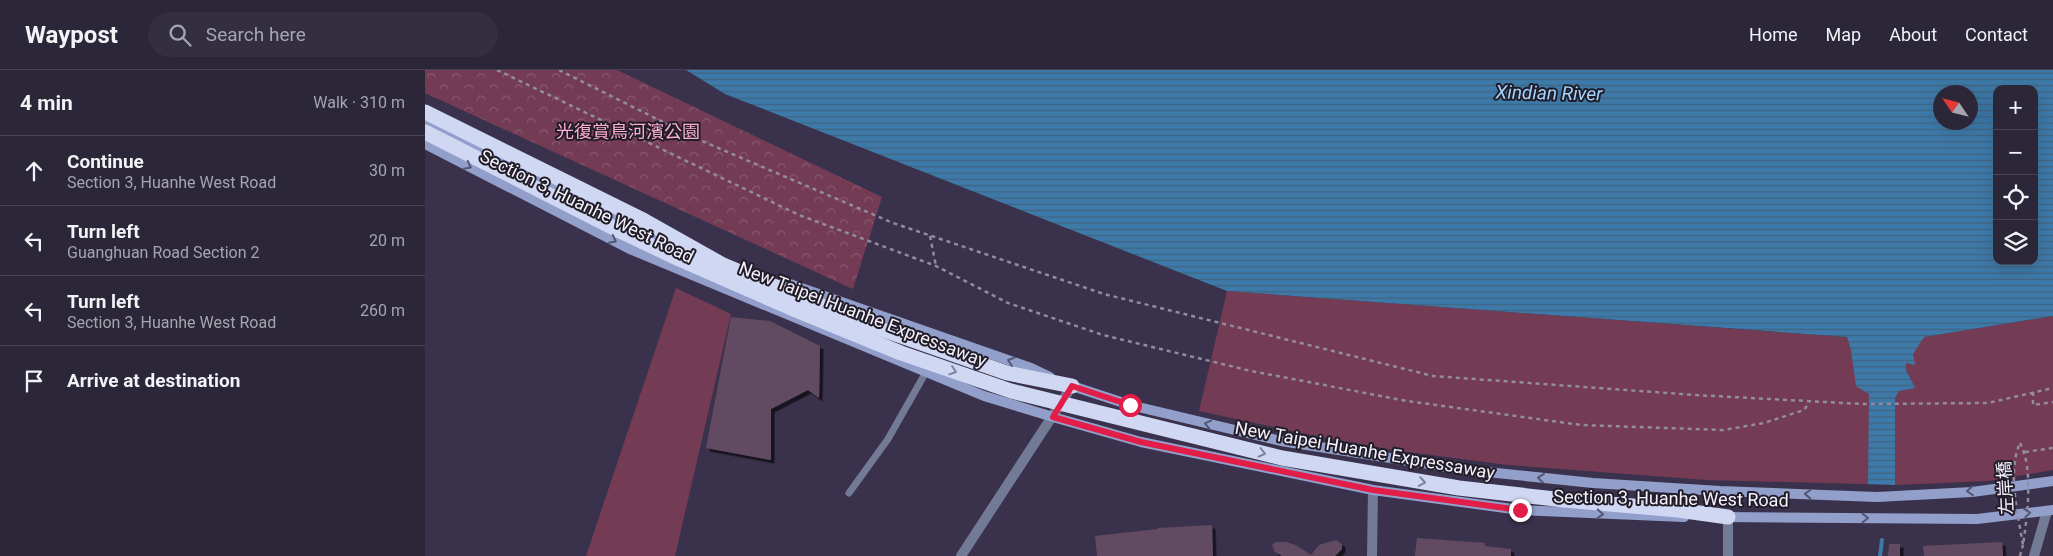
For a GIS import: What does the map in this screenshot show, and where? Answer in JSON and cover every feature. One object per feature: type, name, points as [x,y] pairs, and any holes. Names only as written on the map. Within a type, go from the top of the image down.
[{"type":"highway","name":"New Taipei Huanhe Expressaway","points":[[425,112],[643,220],[723,265],[855,320],[1007,373],[1072,386]]},
{"type":"highway","name":"New Taipei Huanhe Expressaway","points":[[425,132],[679,259],[901,353],[1011,391],[1282,458],[1459,488],[1678,510],[1729,517]]},
{"type":"main road","name":"Section 3, Huanhe West Road","points":[[425,123],[638,228],[718,256],[803,290],[1031,368],[1072,386],[1130,405],[1281,441],[1467,470],[1593,483],[1720,491],[1877,497],[1972,492],[2053,481]]},
{"type":"main road","name":"Section 3, Huanhe West Road","points":[[425,144],[632,250],[984,396],[1141,442],[1373,490],[1520,510],[1649,517],[1977,519],[2050,511]]},
{"type":"street","points":[[961,556],[1072,386]]},
{"type":"street","points":[[1372,556],[1373,490]]},
{"type":"street","points":[[2034,556],[2050,511]]},
{"type":"street","points":[[1728,556],[1729,517]]},
{"type":"lane","points":[[849,493],[888,439],[926,372]]},
{"type":"path","points":[[497,70],[799,215],[936,266],[1008,303],[1103,335],[1251,371],[1407,400],[1581,426],[1723,430],[1764,423],[1804,410],[1810,401]]},
{"type":"path","points":[[559,70],[695,138],[893,223],[930,236],[1104,294],[1433,376],[1685,394],[1862,404],[1988,403],[2053,388]]},
{"type":"path","points":[[930,236],[936,266]]},
{"type":"path","points":[[2033,392],[2033,404],[2053,402]]},
{"type":"path","name":"左岸橋","points":[[2021,556],[2023,545],[2029,498],[2025,452],[2020,444],[2015,455],[2015,502],[2023,545]]},
{"type":"path","points":[[2025,452],[2053,448]]},
{"type":"green space","name":"光復賞鳥河濱公園","points":[[425,70],[617,70],[882,197],[853,289],[425,93]]},
{"type":"green space","points":[[676,288],[731,314],[675,556],[586,556]]},
{"type":"green space","points":[[1227,291],[1899,341],[2053,316],[2053,470],[1988,481],[1898,485],[1707,480],[1508,465],[1393,450],[1199,411]]},
{"type":"water","name":"Xindian River","points":[[686,70],[2053,70],[2053,316],[1924,337],[1913,354],[1915,365],[1906,363],[1906,370],[1915,388],[1899,391],[1895,398],[1895,485],[1868,484],[1869,394],[1856,386],[1851,350],[1847,337],[1227,291],[725,94]]},
{"type":"building","points":[[731,317],[770,321],[820,346],[819,398],[808,390],[771,409],[771,460],[706,448]]},
{"type":"building","points":[[1212,525],[1213,556],[1097,556],[1095,536],[1158,528]]},
{"type":"building","points":[[1417,538],[1485,543],[1485,546],[1511,549],[1511,556],[1415,556]]},
{"type":"building","points":[[1336,540],[1342,544],[1342,549],[1335,556],[1282,556],[1275,552],[1272,545],[1276,542],[1286,542],[1296,545],[1311,555],[1319,545]]},
{"type":"building","points":[[2002,542],[2003,556],[1924,556],[1923,546]]},
{"type":"building","points":[[1889,544],[1900,544],[1900,556],[1888,556]]},
{"type":"waterway","points":[[1880,556],[1882,540]]},
{"type":"route","points":[[1130,405],[1072,386],[1053,417],[1141,442],[1373,490],[1520,510]]}]
